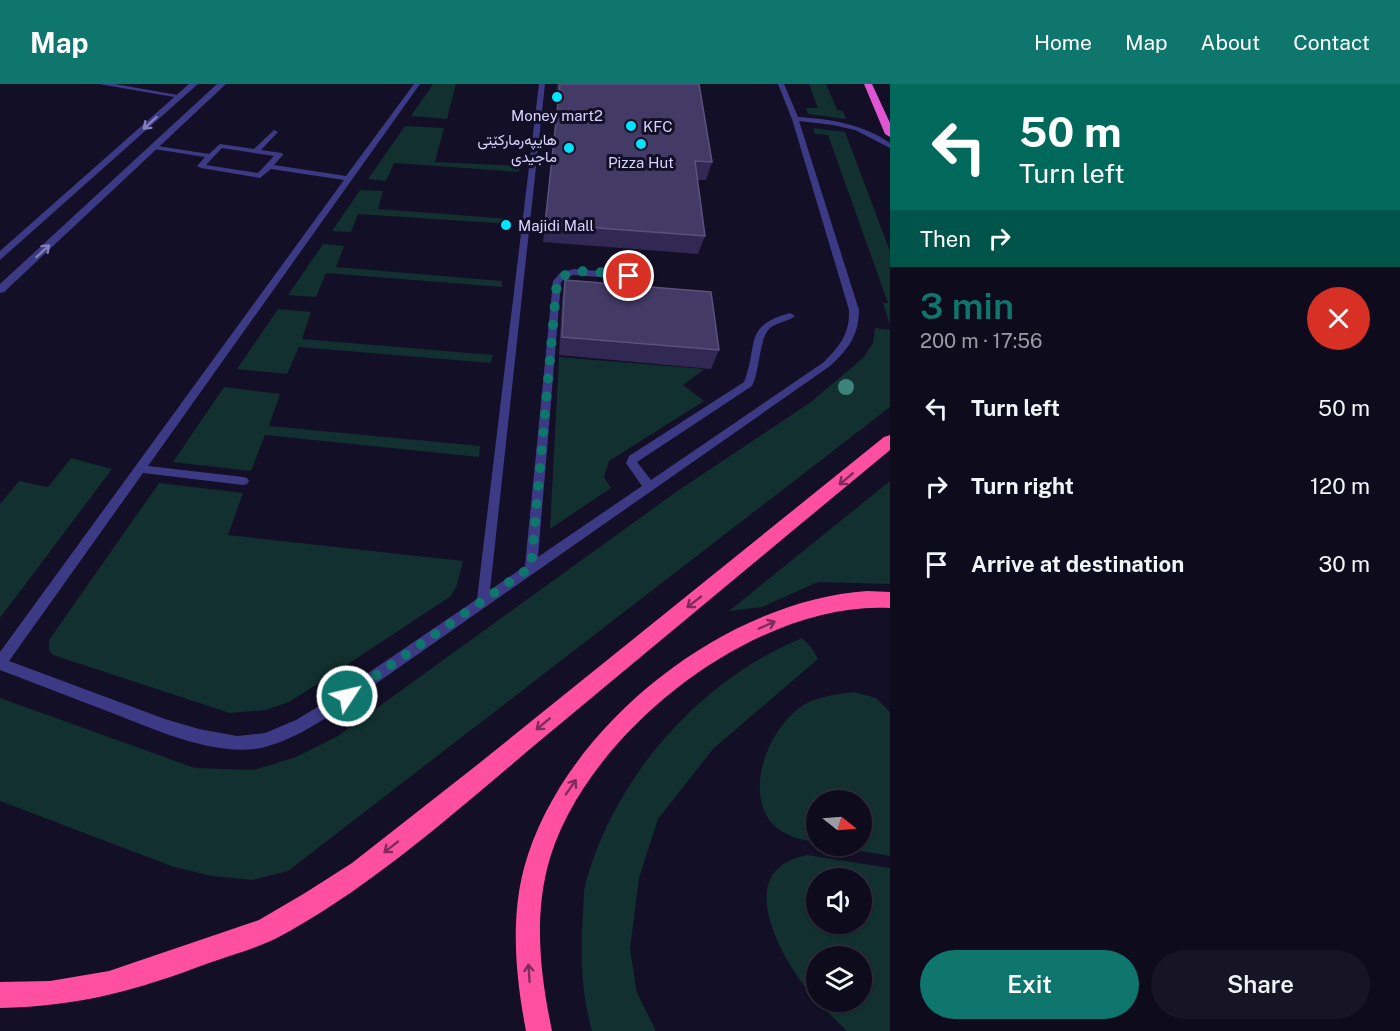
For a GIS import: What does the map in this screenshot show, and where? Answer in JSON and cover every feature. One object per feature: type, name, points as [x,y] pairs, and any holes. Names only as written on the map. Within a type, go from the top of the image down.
[{"type":"highway","points":[[867,84],[890,134]]},
{"type":"highway","points":[[0,995],[50,994],[109,984],[159,969],[266,930],[313,902],[360,871],[477,779],[890,441]]},
{"type":"highway","points":[[539,1031],[531,992],[527,947],[534,879],[542,847],[567,793],[601,748],[640,707],[682,672],[726,643],[774,622],[823,606],[850,600],[890,600]]},
{"type":"street","points":[[0,257],[194,84]]},
{"type":"street","points":[[0,290],[222,84]]},
{"type":"lane","points":[[102,84],[180,96]]},
{"type":"lane","points":[[417,84],[0,664],[199,736],[237,743],[265,740],[301,725],[329,708],[827,364],[853,335],[855,323],[851,296],[795,119],[781,84]]},
{"type":"lane","points":[[483,602],[542,84]]},
{"type":"lane","points":[[795,119],[856,128],[872,134],[890,146]]},
{"type":"lane","points":[[256,152],[274,132]]},
{"type":"lane","points":[[220,146],[256,152],[279,155],[261,176],[201,166],[220,146]]},
{"type":"lane","points":[[154,147],[210,156]]},
{"type":"lane","points":[[269,166],[349,179]]},
{"type":"lane","points":[[531,567],[557,281],[563,274],[574,272],[647,278]]},
{"type":"lane","points":[[650,487],[631,463],[633,459],[748,384],[755,345],[764,326],[776,319],[790,316]]},
{"type":"lane","points":[[141,469],[243,482]]},
{"type":"green space","points":[[433,84],[456,84],[447,119],[411,116]]},
{"type":"green space","points":[[809,84],[826,84],[837,110],[843,111],[846,119],[808,114],[806,108],[818,108]]},
{"type":"green space","points":[[405,126],[444,128],[435,162],[520,166],[519,172],[394,163],[386,181],[368,179]]},
{"type":"green space","points":[[813,128],[845,132],[890,251],[890,325],[883,303],[888,303],[828,135],[815,134]]},
{"type":"green space","points":[[360,190],[383,191],[378,209],[510,219],[510,224],[358,214],[351,232],[332,231]]},
{"type":"green space","points":[[323,244],[344,246],[336,267],[502,281],[502,287],[326,273],[316,297],[288,295]]},
{"type":"green space","points":[[278,309],[311,312],[302,339],[493,355],[491,363],[299,347],[287,374],[237,369]]},
{"type":"green space","points":[[875,328],[890,330],[890,407],[288,871],[252,880],[212,876],[174,867],[0,801],[0,698],[195,768],[254,770],[296,757],[338,736],[676,492],[811,402],[864,357],[873,343]]},
{"type":"green space","points":[[559,357],[705,369],[683,385],[704,401],[609,461],[604,477],[611,488],[550,529]]},
{"type":"green space","points":[[224,387],[280,394],[269,426],[480,446],[479,457],[265,435],[251,471],[173,462]]},
{"type":"green space","points":[[71,458],[112,469],[0,618],[0,504],[19,481],[48,487]]},
{"type":"green space","points":[[890,481],[890,584],[818,582],[762,607],[729,611]]},
{"type":"green space","points":[[159,483],[243,493],[228,535],[463,561],[457,585],[451,596],[327,678],[289,702],[266,710],[230,713],[53,655],[49,650],[49,640]]},
{"type":"green space","points":[[802,638],[818,659],[713,749],[658,819],[639,878],[630,949],[637,993],[656,1031],[592,1031],[582,973],[584,891],[601,840],[619,802],[642,767],[668,734],[698,705],[730,678],[765,656]]},
{"type":"green space","points":[[854,692],[876,698],[890,712],[890,856],[872,853],[872,790],[806,790],[806,840],[781,831],[766,814],[760,797],[760,779],[764,760],[772,742],[782,725],[795,712],[809,702]]},
{"type":"green space","points":[[806,855],[890,868],[890,1031],[847,1031],[827,1012],[872,1012],[872,946],[806,946],[806,989],[803,985],[778,943],[770,920],[767,898],[770,879],[783,864]]},
{"type":"building","points":[[560,84],[699,84],[712,162],[695,161],[705,236],[545,224]]},
{"type":"building","points":[[565,280],[711,292],[719,350],[562,337]]},
{"type":"place","name":"Money mart2","points":[[557,97]]},
{"type":"place","name":"KFC","points":[[631,126]]},
{"type":"place","name":"Pizza Hut","points":[[641,144]]},
{"type":"place","name":"هایپەرمارکێتی ماجیدی","points":[[569,148]]},
{"type":"place","name":"Majidi Mall","points":[[506,225]]},
{"type":"route","points":[[347,696],[531,567],[557,281],[563,274],[574,272],[629,276]]}]
